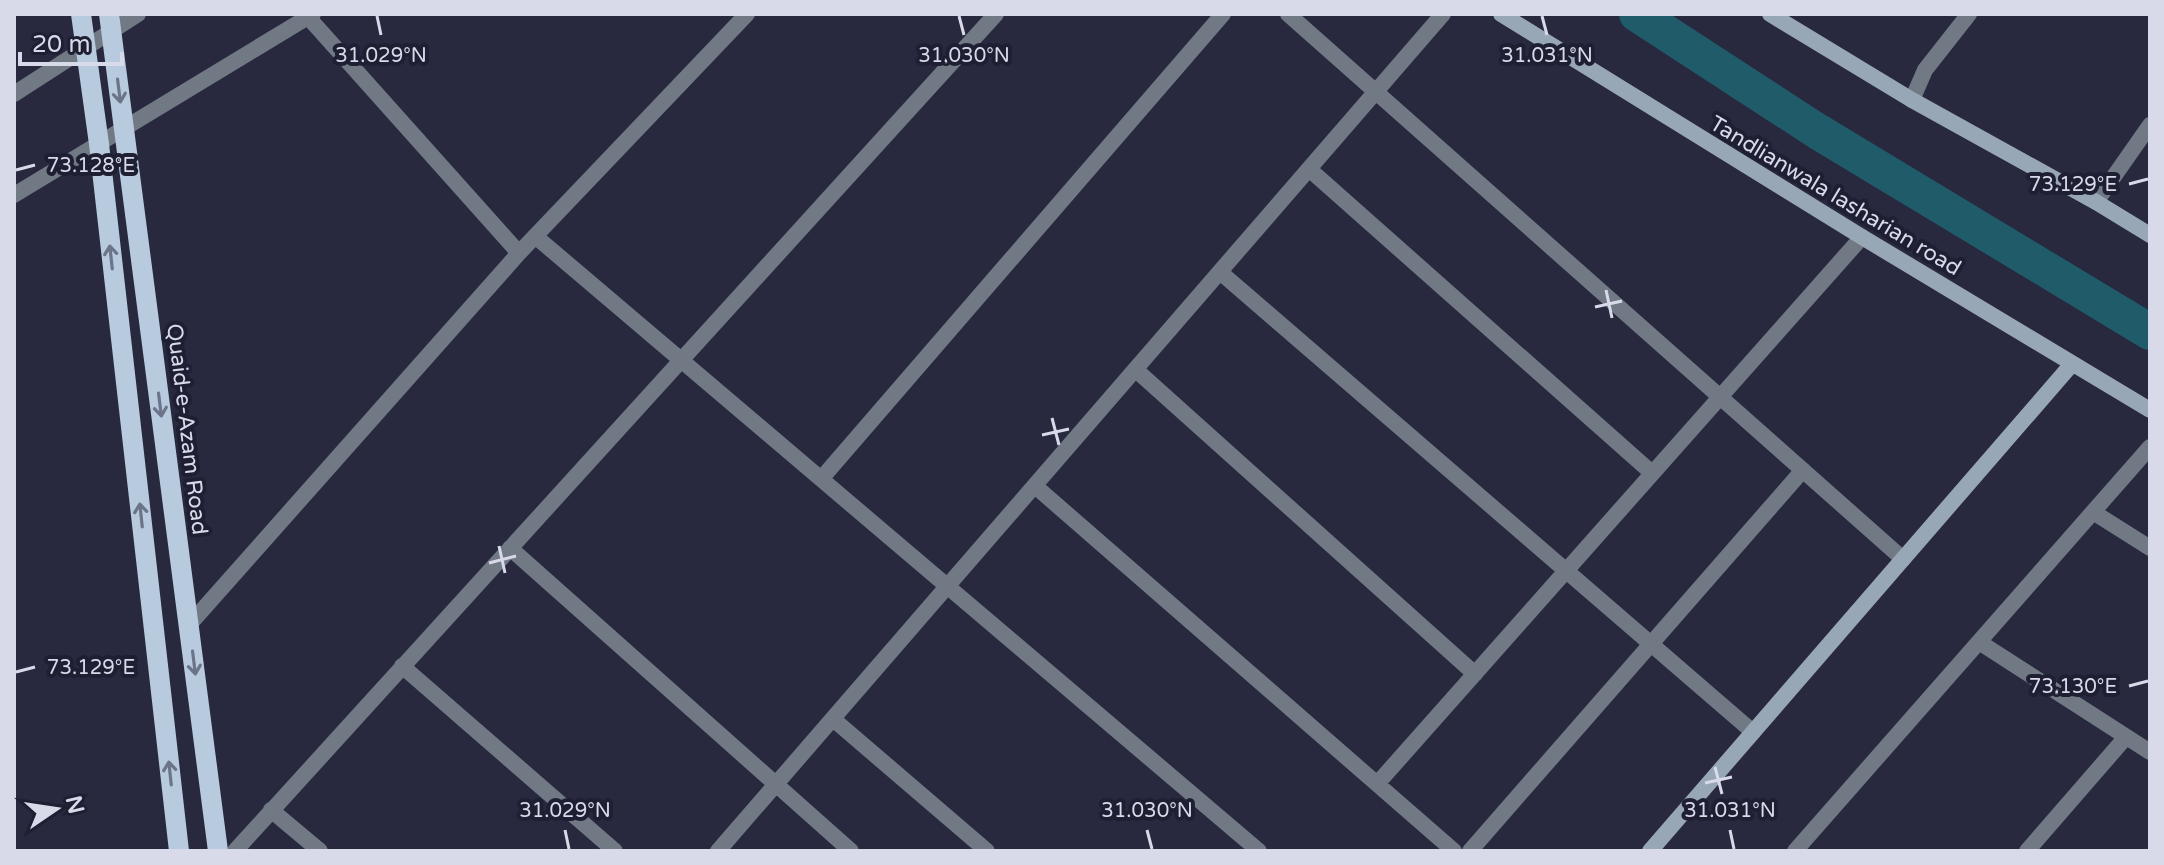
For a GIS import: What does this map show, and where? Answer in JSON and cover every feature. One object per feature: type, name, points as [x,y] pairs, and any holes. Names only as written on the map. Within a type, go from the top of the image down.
[{"type":"main road","points":[[81,14],[99,144],[179,851]]},
{"type":"main road","name":"Quaid-e-Azam Road","points":[[110,22],[218,851]]},
{"type":"main road","points":[[124,372],[154,360]]},
{"type":"street","points":[[14,94],[86,47],[110,22],[138,14]]},
{"type":"street","points":[[189,625],[519,253],[747,14]]},
{"type":"street","points":[[235,851],[996,14]]},
{"type":"street","points":[[821,479],[1223,14]]},
{"type":"street","points":[[1288,14],[1903,559]]},
{"type":"street","points":[[718,851],[1443,14]]},
{"type":"street","name":"Tandlianwala lasharian road","points":[[1501,14],[2150,410]]},
{"type":"street","points":[[1770,14],[1912,100],[2150,235]]},
{"type":"street","points":[[1912,100],[1925,70],[1969,14]]},
{"type":"street","points":[[14,195],[311,16],[519,253]]},
{"type":"street","points":[[2096,202],[2150,125]]},
{"type":"street","points":[[1309,169],[1652,473]]},
{"type":"street","points":[[535,236],[1259,851]]},
{"type":"street","points":[[1377,784],[1862,237]]},
{"type":"street","points":[[1220,272],[1753,732]]},
{"type":"street","points":[[1650,851],[2072,364]]},
{"type":"street","points":[[1136,370],[1475,674]]},
{"type":"street","points":[[1795,851],[2150,447]]},
{"type":"street","points":[[1470,851],[1803,470]]},
{"type":"street","points":[[1035,486],[1454,851]]},
{"type":"street","points":[[2093,512],[2150,548]]},
{"type":"street","points":[[510,548],[851,851]]},
{"type":"street","points":[[1979,642],[2150,752]]},
{"type":"street","points":[[402,666],[615,851]]},
{"type":"street","points":[[833,719],[987,851]]},
{"type":"street","points":[[2027,851],[2126,737]]},
{"type":"street","points":[[271,810],[320,851]]},
{"type":"waterway","points":[[1637,14],[1817,131],[2150,332]]}]
